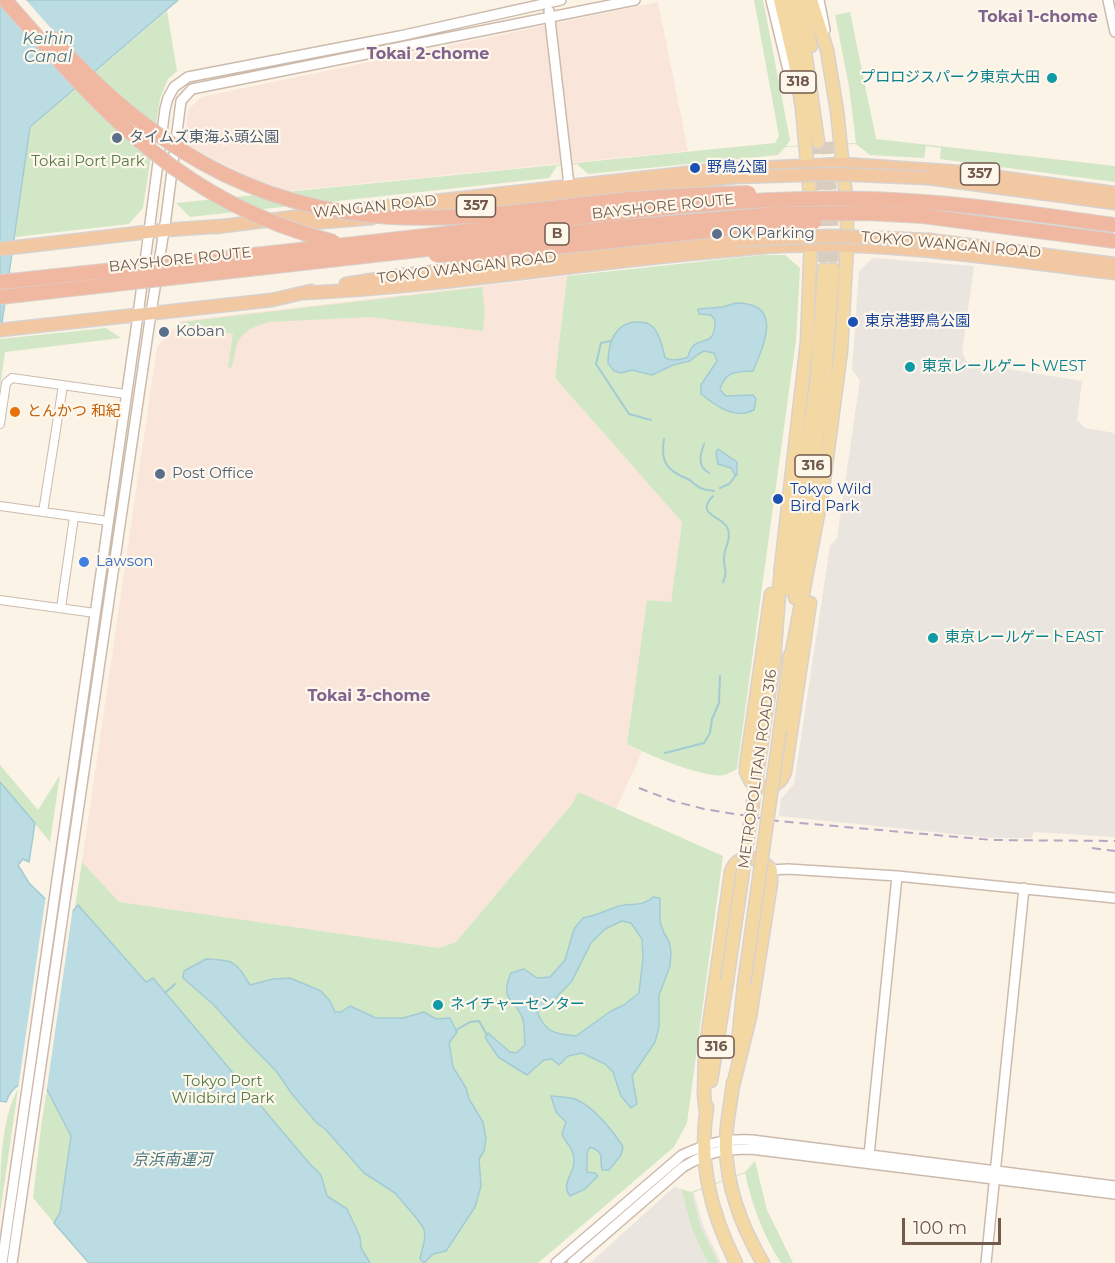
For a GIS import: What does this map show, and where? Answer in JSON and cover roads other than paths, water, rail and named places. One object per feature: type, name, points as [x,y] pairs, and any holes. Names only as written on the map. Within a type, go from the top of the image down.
[{"type":"highway","name":"B","points":[[5,0],[113,118],[173,169],[241,209],[309,235],[350,246],[420,254],[490,254],[762,225],[839,221],[966,221]]},
{"type":"highway","name":"B","points":[[18,0],[90,80],[122,109],[167,142],[210,167],[251,186],[318,207],[367,215],[441,217],[495,214],[665,197],[815,191],[899,195],[968,206]]},
{"type":"highway","name":"357","points":[[569,185],[714,170],[843,164],[960,172],[1115,193]]},
{"type":"highway","name":"357","points":[[0,249],[165,230],[298,225],[355,220],[734,177],[804,174],[951,180],[1115,203]]},
{"type":"highway","name":"WANGAN ROAD","points":[[216,227],[569,185]]},
{"type":"highway","name":"BAYSHORE ROUTE","points":[[0,282],[622,213],[742,202],[868,198],[968,206],[1115,225]]},
{"type":"highway","name":"BAYSHORE ROUTE","points":[[0,297],[736,216],[867,213],[923,216],[1115,241]]},
{"type":"highway","name":"TOKYO WANGAN ROAD","points":[[0,330],[272,300],[386,277],[737,240],[795,236],[868,236],[929,240],[1013,249],[1115,264]]},
{"type":"highway","points":[[304,293],[355,290],[780,246],[946,252],[1115,273]]},
{"type":"main road","name":"318","points":[[780,0],[795,64],[802,108],[812,246]]},
{"type":"main road","name":"318","points":[[792,0],[822,142],[819,83],[801,0]]},
{"type":"main road","name":"318","points":[[811,0],[827,50],[843,164]]},
{"type":"main road","name":"316","points":[[790,662],[823,488],[841,351],[847,247],[843,164]]},
{"type":"main road","name":"316","points":[[774,660],[781,567],[807,342],[812,246]]},
{"type":"main road","name":"METROPOLITAN ROAD 316","points":[[736,1263],[716,1218],[709,1194],[703,1150],[706,1113],[802,488],[817,378],[828,269],[825,380],[797,582],[790,662],[744,984],[726,1144],[733,1191],[740,1215],[763,1263]]},
{"type":"main road","points":[[790,489],[781,530],[746,766],[751,782],[762,787],[775,786],[785,772],[819,538],[823,488]]},
{"type":"main road","points":[[706,1113],[705,1053],[731,872],[735,863],[748,858],[763,861],[771,870],[771,882],[750,1017],[732,1090]]},
{"type":"street","points":[[12,1263],[71,864],[145,314],[148,232],[165,109],[171,92],[188,77],[400,36],[561,0]]},
{"type":"street","points":[[2,1263],[126,394],[165,230],[179,106],[183,96],[192,89],[635,0]]},
{"type":"street","points":[[771,0],[788,70],[802,108]]},
{"type":"street","points":[[819,0],[827,50]]},
{"type":"street","points":[[1108,0],[1115,32]]},
{"type":"street","points":[[548,3],[569,185]]},
{"type":"street","points":[[0,424],[6,383],[15,378],[126,394]]},
{"type":"street","points":[[44,512],[63,385]]},
{"type":"street","points":[[0,506],[108,521]]},
{"type":"street","points":[[61,609],[74,517]]},
{"type":"street","points":[[0,600],[95,614]]},
{"type":"street","points":[[771,870],[788,869],[897,876],[1115,898]]},
{"type":"street","points":[[869,1155],[897,876]]},
{"type":"street","points":[[986,1263],[1024,888]]},
{"type":"street","points":[[556,1263],[682,1155],[752,1140],[869,1155],[1115,1194]]},
{"type":"street","points":[[726,1144],[751,1149],[1115,1186]]},
{"type":"street","points":[[572,1263],[703,1150]]},
{"type":"water","name":"Keihin Canal","points":[[0,0],[178,0],[30,127],[0,337]]},
{"type":"water","points":[[736,303],[751,305],[760,310],[765,317],[767,327],[765,338],[753,371],[741,371],[728,376],[724,379],[720,390],[726,396],[753,395],[756,399],[754,410],[740,413],[726,410],[701,394],[701,385],[717,361],[714,353],[704,351],[690,361],[673,365],[652,375],[632,370],[621,373],[614,371],[608,363],[609,348],[614,335],[624,326],[638,322],[652,326],[665,358],[676,360],[688,357],[695,344],[708,339],[714,330],[715,320],[711,315],[699,314],[698,309],[723,307]]},
{"type":"water","points":[[718,449],[737,462],[737,474],[735,475],[731,468],[718,464],[716,453]]},
{"type":"water","name":"京浜南運河","points":[[0,782],[35,823],[29,862],[23,859],[18,865],[29,883],[66,919],[78,905],[146,982],[153,978],[321,1175],[327,1196],[347,1209],[360,1237],[361,1248],[370,1263],[89,1263],[54,1223],[60,1213],[71,1136],[43,1082],[31,1081],[20,1084],[12,1091],[6,1102],[0,1101]]},
{"type":"water","points":[[653,897],[660,898],[660,922],[669,941],[671,952],[670,966],[659,995],[659,1027],[655,1042],[632,1076],[637,1104],[631,1108],[621,1096],[613,1072],[605,1064],[582,1053],[568,1056],[559,1065],[552,1059],[544,1060],[527,1075],[498,1057],[485,1037],[488,1033],[510,1052],[516,1053],[525,1045],[523,1020],[510,1000],[507,990],[511,973],[524,969],[537,978],[550,977],[565,960],[574,929],[583,918]],"holes":[[[622,921],[631,923],[642,939],[643,958],[639,993],[576,1036],[557,1033],[548,1028],[537,1012],[552,1002],[572,981],[591,943],[605,929]]]},
{"type":"water","points":[[206,959],[233,963],[250,985],[273,979],[290,978],[321,991],[330,1001],[335,1012],[341,1012],[350,1006],[376,1018],[403,1018],[424,1012],[436,1019],[450,1018],[457,1032],[449,1043],[453,1067],[483,1122],[486,1139],[484,1151],[479,1159],[481,1186],[475,1207],[446,1251],[433,1254],[424,1263],[420,1259],[425,1238],[424,1229],[418,1220],[395,1193],[364,1173],[316,1122],[277,1072],[214,1005],[183,978],[184,971]]},
{"type":"water","points":[[551,1096],[566,1097],[582,1102],[608,1127],[623,1147],[621,1155],[609,1170],[602,1170],[600,1154],[590,1147],[587,1153],[587,1172],[598,1176],[585,1189],[570,1196],[567,1183],[574,1165],[574,1156],[562,1134],[566,1122],[556,1112]]},
{"type":"waterway","points":[[611,341],[601,343],[596,364],[629,414],[651,420]]},
{"type":"waterway","points":[[664,439],[664,460],[670,469],[700,488],[714,491]]},
{"type":"waterway","points":[[704,444],[701,464],[709,473]]},
{"type":"waterway","points":[[720,488],[729,484],[737,474]]},
{"type":"waterway","points":[[713,496],[708,502],[708,511],[724,523],[729,531],[724,556],[726,573],[723,582]]},
{"type":"waterway","points":[[665,753],[704,743],[710,733],[712,719],[719,703],[720,676]]},
{"type":"waterway","points":[[165,993],[175,984]]},
{"type":"waterway","points":[[456,1030],[470,1022],[479,1021],[487,1035]]},
{"type":"tunnel","points":[[818,142],[823,205],[824,269]]},
{"type":"tunnel","points":[[827,142],[832,205],[833,269]]},
{"type":"railway","points":[[639,788],[673,801],[704,809],[778,821],[992,840],[1115,841]]},
{"type":"railway","points":[[1092,848],[1115,851]]},
{"type":"place","name":"プロロジスパーク東京大田","points":[[1052,78]]},
{"type":"place","name":"タイムズ東海ふ頭公園","points":[[117,138]]},
{"type":"place","name":"野鳥公園","points":[[695,168]]},
{"type":"place","name":"OK Parking","points":[[717,234]]},
{"type":"place","name":"東京港野鳥公園","points":[[853,322]]},
{"type":"place","name":"Koban","points":[[164,332]]},
{"type":"place","name":"東京レールゲートWEST","points":[[910,367]]},
{"type":"place","name":"とんかつ 和紀","points":[[15,412]]},
{"type":"place","name":"Post Office","points":[[160,474]]},
{"type":"place","name":"Tokyo Wild Bird Park","points":[[778,499]]},
{"type":"place","name":"Lawson","points":[[84,562]]},
{"type":"place","name":"東京レールゲートEAST","points":[[933,638]]},
{"type":"place","name":"ネイチャーセンター","points":[[438,1005]]},
{"type":"district","name":"Tokai 1-chome","points":[[1038,17]]},
{"type":"district","name":"Tokai 2-chome","points":[[428,54]]},
{"type":"district","name":"Tokai 3-chome","points":[[369,696]]},
{"type":"park label","name":"Tokai Port Park","points":[[88,162]]},
{"type":"park label","name":"Tokyo Port Wildbird Park","points":[[223,1090]]}]
